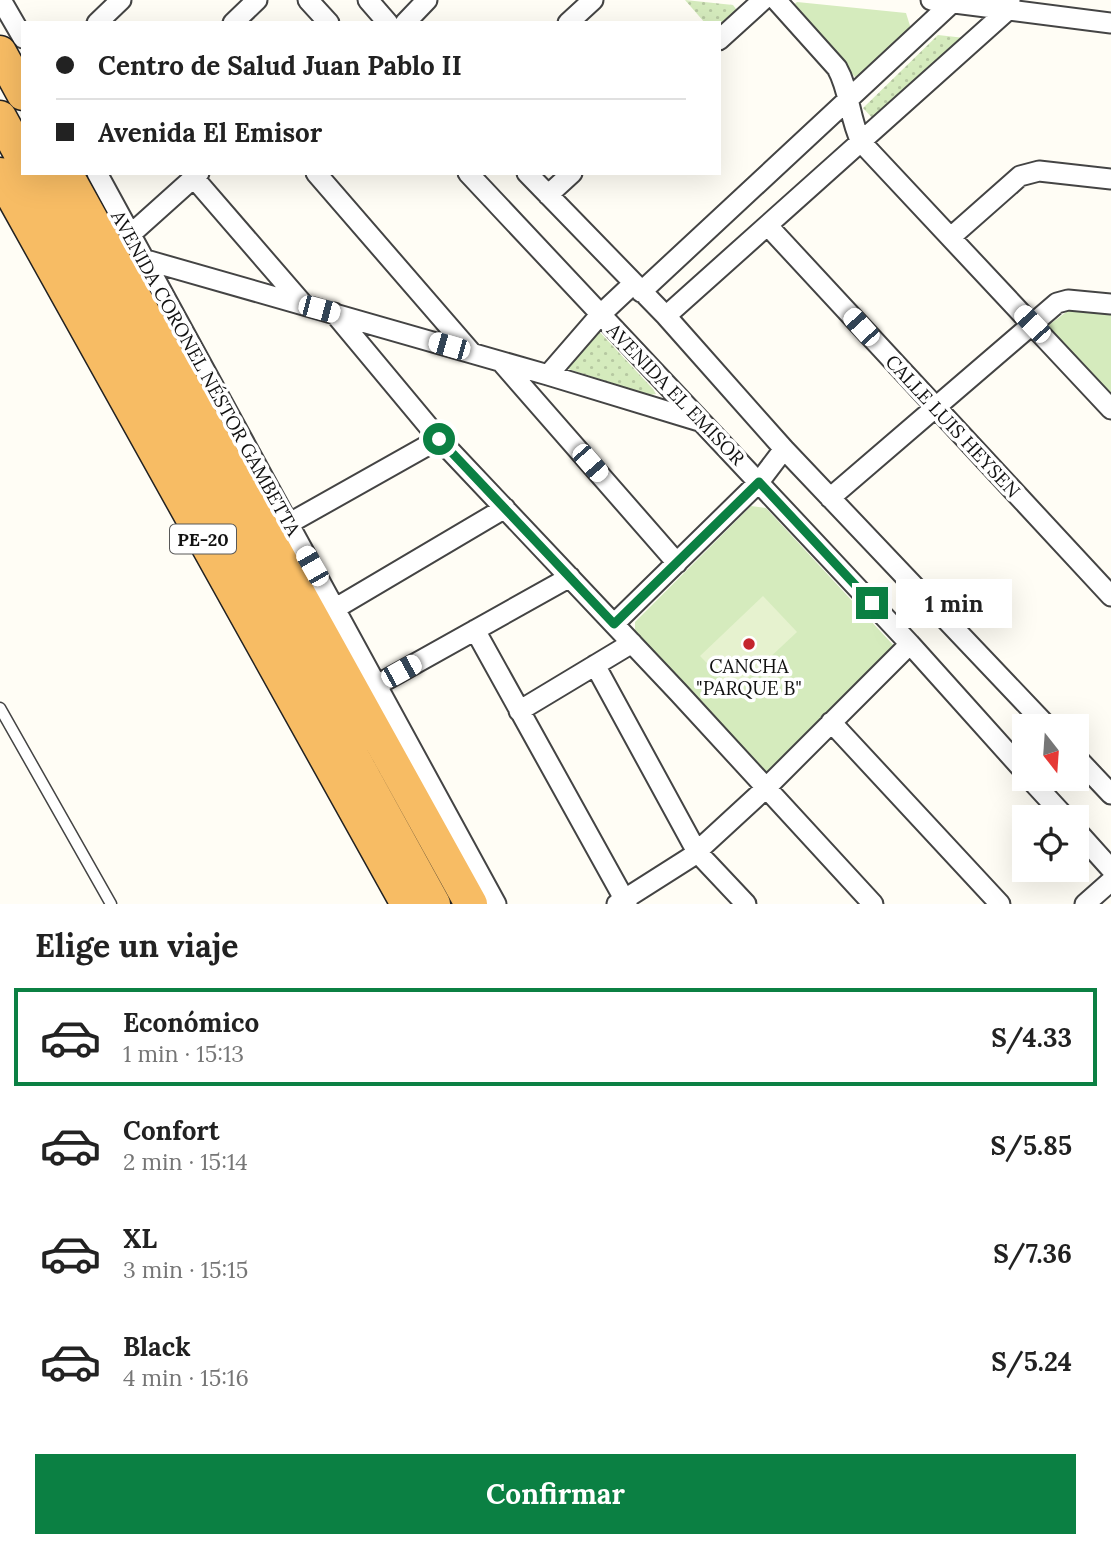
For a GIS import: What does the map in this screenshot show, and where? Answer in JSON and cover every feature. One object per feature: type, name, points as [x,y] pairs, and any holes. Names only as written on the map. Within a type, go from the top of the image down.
[{"type":"highway","points":[[0,51],[21,90]]},
{"type":"highway","points":[[0,117],[21,155]]},
{"type":"highway","name":"PE-20","points":[[0,174],[407,904]]},
{"type":"highway","points":[[32,175],[433,904]]},
{"type":"highway","name":"AVENIDA CORONEL NÉSTOR GAMBETTA","points":[[67,175],[132,265]]},
{"type":"highway","name":"PE-20","points":[[132,265],[471,904]]},
{"type":"street","points":[[1,0],[21,35]]},
{"type":"street","points":[[99,21],[121,0]]},
{"type":"street","points":[[235,21],[257,0]]},
{"type":"street","points":[[308,0],[327,21]]},
{"type":"street","points":[[368,0],[386,21]]},
{"type":"street","points":[[407,21],[427,0]]},
{"type":"street","points":[[570,21],[593,0]]},
{"type":"street","points":[[721,38],[764,0]]},
{"type":"street","points":[[776,0],[837,68],[843,79],[853,126],[861,142],[1111,409]]},
{"type":"street","points":[[931,0],[1009,5],[1111,23]]},
{"type":"street","points":[[548,375],[600,315],[637,288],[848,100],[954,1]]},
{"type":"street","points":[[666,316],[1009,5]]},
{"type":"street","points":[[951,237],[1020,176],[1039,171],[1111,179]]},
{"type":"street","name":"AVENIDA CORONEL NÉSTOR GAMBETTA","points":[[98,175],[131,234],[132,265],[336,608],[496,904]]},
{"type":"street","points":[[318,175],[472,353]]},
{"type":"street","name":"AVENIDA EL EMISOR","points":[[470,175],[910,644],[1012,758]]},
{"type":"street","points":[[529,175],[666,316],[784,449],[1036,714]]},
{"type":"street","points":[[548,195],[570,175]]},
{"type":"street","points":[[131,234],[197,176],[304,304]]},
{"type":"street","name":"CALLE LUIS HEYSEN","points":[[768,226],[1111,596]]},
{"type":"street","points":[[132,265],[304,304],[701,421]]},
{"type":"street","points":[[830,498],[1057,303],[1068,300],[1111,304]]},
{"type":"street","points":[[334,313],[439,439],[873,904]]},
{"type":"street","points":[[503,364],[677,562]]},
{"type":"street","points":[[288,524],[439,439]]},
{"type":"street","points":[[614,624],[759,482],[784,449]]},
{"type":"street","points":[[336,608],[505,508]]},
{"type":"street","points":[[377,685],[570,577]]},
{"type":"street","points":[[475,630],[623,903],[697,852],[766,788],[910,644]]},
{"type":"street","points":[[519,710],[632,643]]},
{"type":"street","points":[[595,665],[697,852],[746,904]]},
{"type":"street","points":[[831,722],[1000,904]]},
{"type":"street","points":[[1089,771],[1111,794]]},
{"type":"street","points":[[1041,791],[1054,805]]},
{"type":"street","points":[[1089,844],[1111,869]]},
{"type":"street","points":[[1085,904],[1111,881]]},
{"type":"lane","points":[[0,708],[111,904]]},
{"type":"green space","points":[[685,0],[733,5],[739,13],[721,31],[721,21],[703,21]]},
{"type":"green space","points":[[797,2],[906,13],[911,29],[860,82],[788,10]]},
{"type":"green space","points":[[938,35],[965,38],[877,123],[863,108]]},
{"type":"green space","points":[[1069,310],[1111,314],[1111,405],[1042,330]]},
{"type":"green space","points":[[596,328],[656,394],[649,395],[565,368]]},
{"type":"green space","points":[[751,506],[766,508],[895,647],[769,776],[635,632],[635,622]]},
{"type":"green space","name":"CANCHA \"PARQUE B\"","points":[[763,596],[797,632],[734,691],[700,656]]},
{"type":"place","name":"CANCHA \"PARQUE B\"","points":[[749,644]]},
{"type":"route","points":[[439,439],[614,624],[759,482],[872,603]]}]
